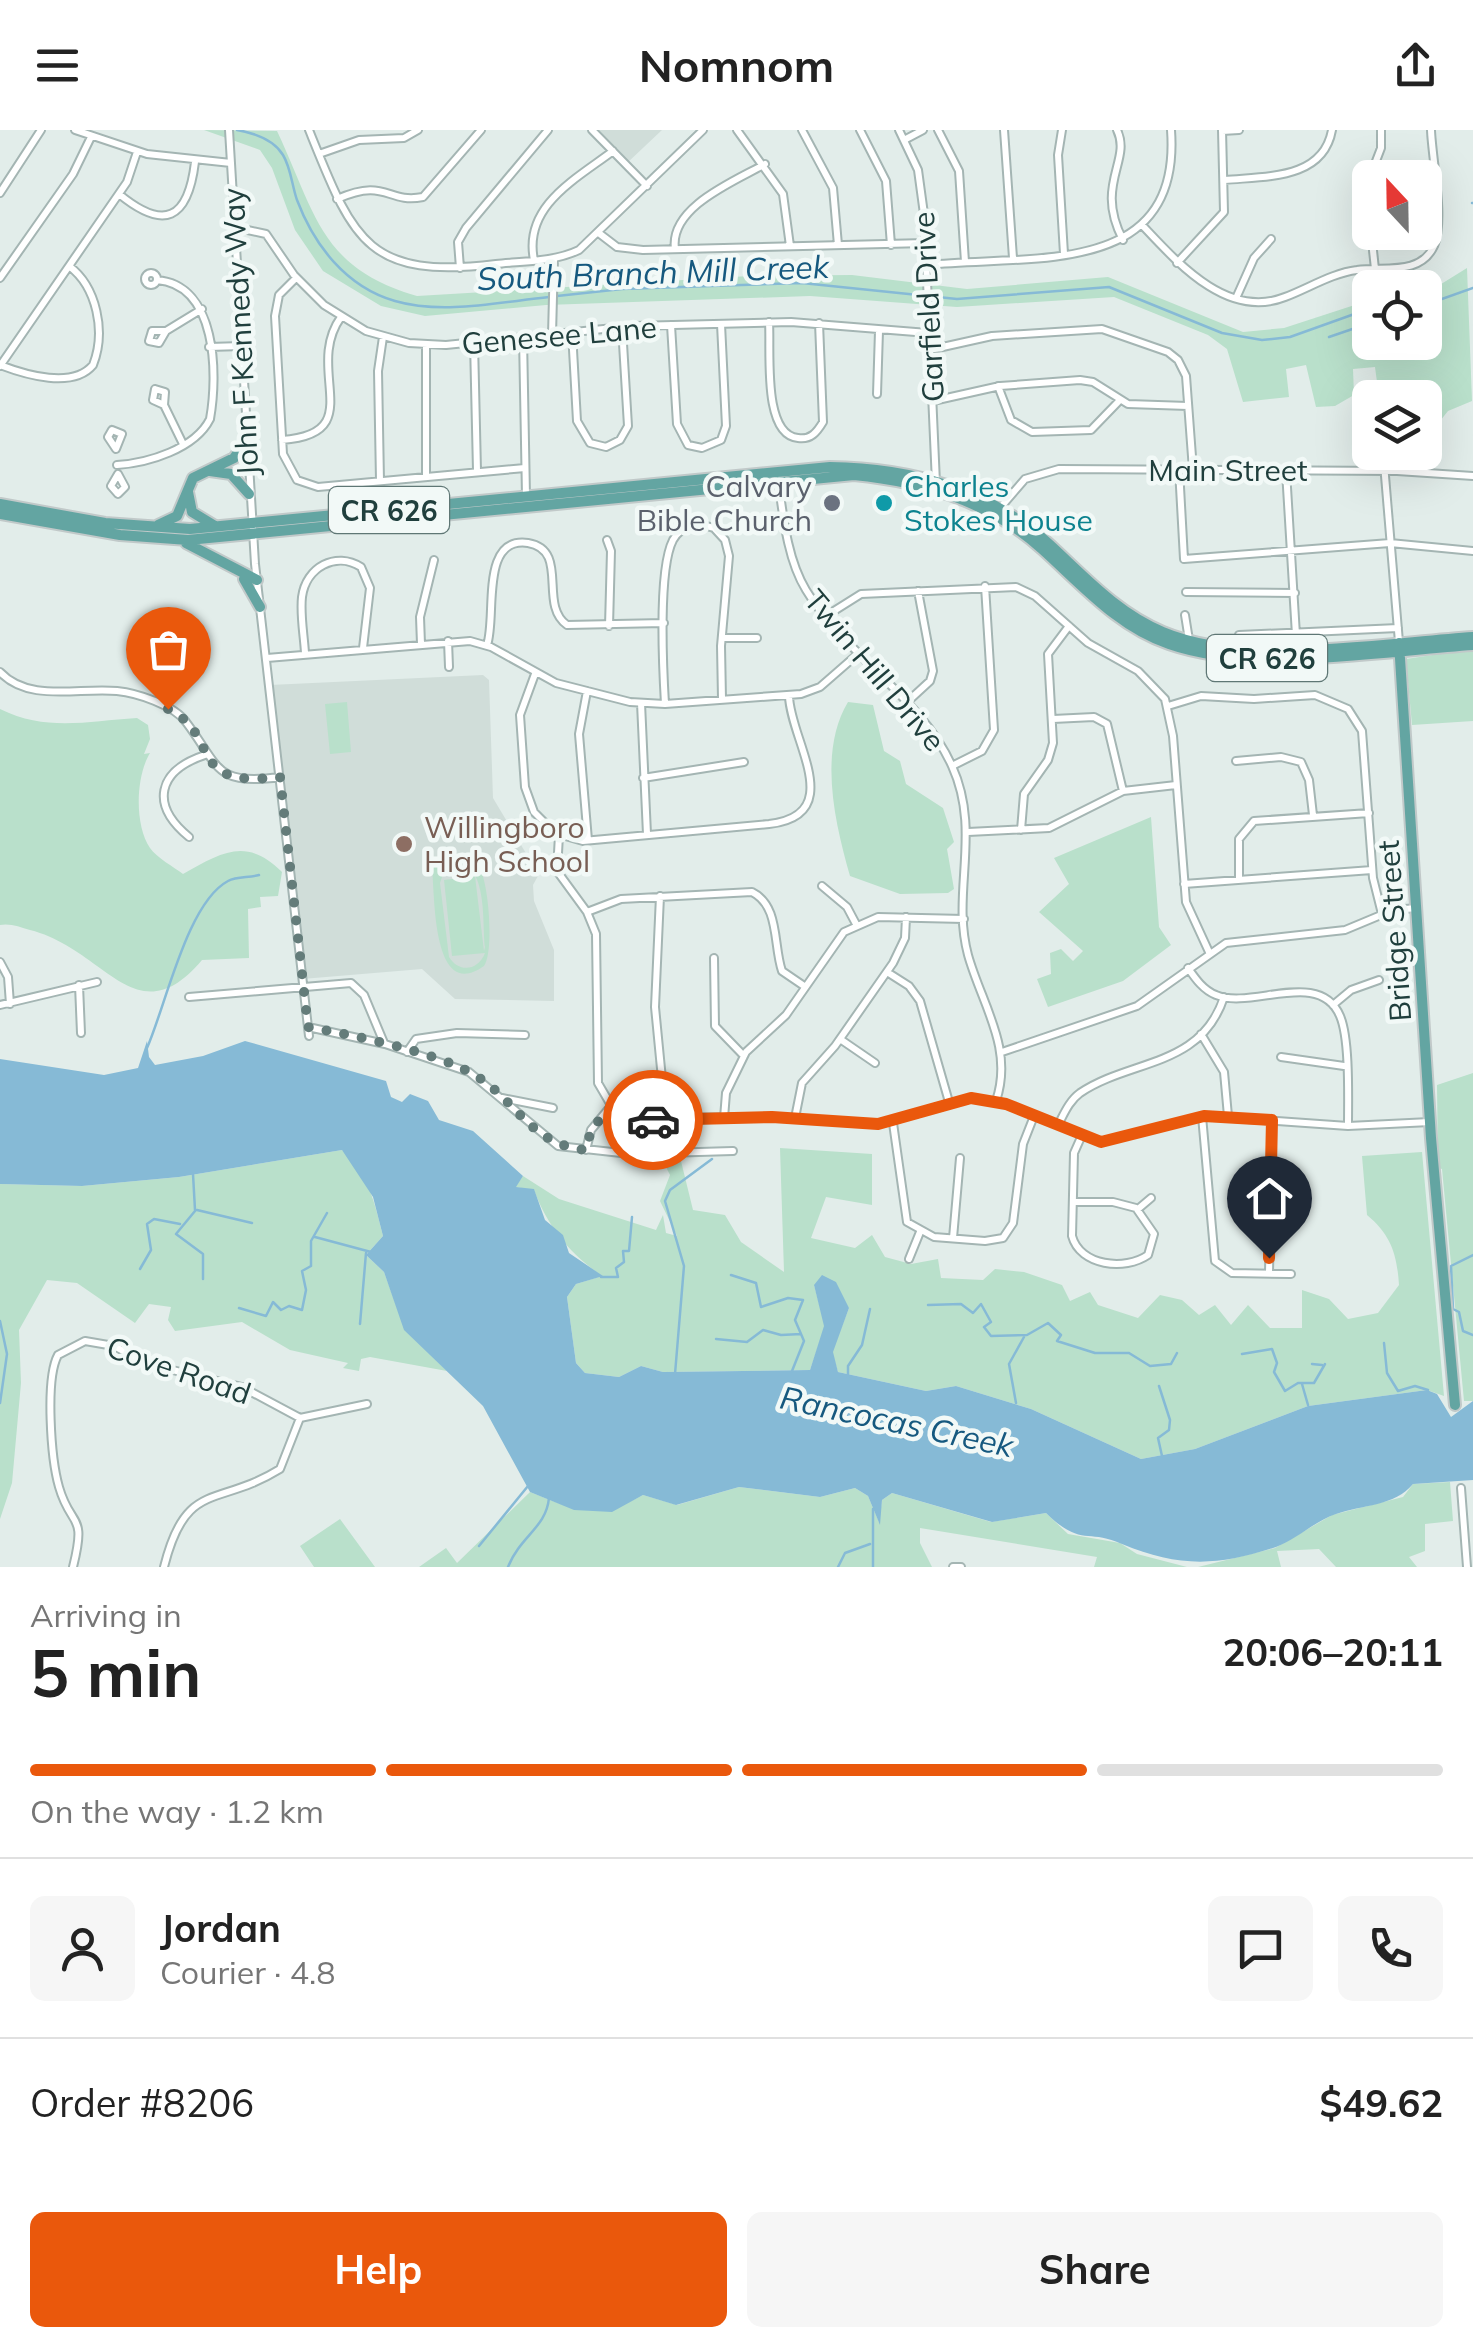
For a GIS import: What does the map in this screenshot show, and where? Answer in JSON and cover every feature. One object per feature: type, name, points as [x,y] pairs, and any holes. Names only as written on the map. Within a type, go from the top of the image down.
[{"type":"main road","points":[[144,527],[172,521],[192,478],[234,458],[245,442]]},
{"type":"main road","name":"CR 626","points":[[0,514],[121,536],[176,540],[863,467],[936,485],[1000,509],[1166,644],[1222,657],[1399,646],[1473,637]]},
{"type":"main road","points":[[220,527],[201,521],[192,512],[188,492],[195,480],[208,472],[224,472],[236,477],[249,494]]},
{"type":"main road","name":"CR 626","points":[[936,485],[1043,544]]},
{"type":"main road","name":"CR 626","points":[[0,504],[144,527],[253,529]]},
{"type":"main road","points":[[176,540],[202,548],[256,580]]},
{"type":"main road","points":[[240,574],[260,607]]},
{"type":"main road","name":"CR 626","points":[[1141,626],[1189,641],[1238,650],[1473,645]]},
{"type":"main road","name":"Bridge Street","points":[[1399,646],[1430,1122],[1454,1405]]},
{"type":"street","points":[[0,194],[41,130]]},
{"type":"street","points":[[75,130],[137,152],[195,162],[231,163]]},
{"type":"street","name":"John F Kennedy Way","points":[[229,130],[256,580],[308,1032],[384,1044]]},
{"type":"street","points":[[309,130],[337,199],[361,236],[386,256],[416,266],[460,268],[554,258],[579,250],[600,234],[704,130]]},
{"type":"street","points":[[319,154],[353,142],[404,138],[418,130]]},
{"type":"street","points":[[337,199],[372,187],[406,198],[422,197],[481,130]]},
{"type":"street","points":[[460,268],[458,242],[466,228],[548,130]]},
{"type":"street","points":[[592,130],[647,186]]},
{"type":"street","points":[[737,130],[764,164],[787,204],[790,246]]},
{"type":"street","points":[[802,130],[834,188],[838,245]]},
{"type":"street","points":[[860,130],[886,180],[892,245]]},
{"type":"street","name":"Garfield Drive","points":[[899,130],[918,170],[926,244],[936,485]]},
{"type":"street","points":[[904,140],[923,130]]},
{"type":"street","points":[[938,130],[959,171],[965,262]]},
{"type":"street","points":[[1004,130],[1013,258]]},
{"type":"street","points":[[1062,130],[1058,155],[1064,254]]},
{"type":"street","points":[[1117,130],[1122,147],[1109,199],[1124,240]]},
{"type":"street","points":[[928,265],[1100,250],[1124,240],[1142,225],[1169,180],[1171,130]]},
{"type":"street","points":[[1177,263],[1221,218],[1225,180],[1222,131],[1238,130]]},
{"type":"street","points":[[1225,180],[1308,168],[1324,151],[1332,130]]},
{"type":"street","points":[[1376,160],[1381,148],[1381,130]]},
{"type":"street","points":[[1142,225],[1177,263],[1200,281],[1237,296],[1267,302],[1344,272],[1413,266],[1434,246],[1437,222],[1430,130]]},
{"type":"street","points":[[0,278],[74,174],[91,138]]},
{"type":"street","points":[[68,266],[84,278],[92,293],[97,349],[93,365],[77,377],[30,375],[0,366],[68,266],[130,178],[137,152]]},
{"type":"street","points":[[534,260],[532,235],[540,214],[571,182],[614,152]]},
{"type":"street","points":[[119,194],[148,215],[174,213],[186,204],[195,162]]},
{"type":"street","points":[[675,249],[675,233],[686,215],[764,164]]},
{"type":"street","name":"Genesee Lane","points":[[234,227],[254,228],[266,234],[296,278],[341,317],[382,336],[426,344],[622,328],[769,322],[928,333]]},
{"type":"street","points":[[600,234],[623,248],[926,244]]},
{"type":"street","points":[[1237,296],[1254,258],[1271,239]]},
{"type":"street","points":[[1373,250],[1375,269]]},
{"type":"street","points":[[552,335],[554,258]]},
{"type":"street","points":[[296,278],[280,295],[276,310],[282,440],[287,466],[302,483],[318,486],[525,468]]},
{"type":"street","points":[[116,449],[117,470],[145,462],[184,444],[210,419],[209,347],[202,309],[184,289],[158,280]]},
{"type":"street","points":[[166,331],[202,309]]},
{"type":"street","points":[[282,440],[312,438],[326,426],[330,409],[327,346],[341,317]]},
{"type":"street","points":[[769,322],[774,416],[784,433],[797,438],[811,436],[823,422],[819,323]]},
{"type":"street","points":[[670,325],[678,429],[688,445],[702,448],[721,440],[726,426],[721,324]]},
{"type":"street","points":[[572,332],[578,426],[586,440],[606,447],[620,440],[628,426],[622,328]]},
{"type":"street","points":[[930,350],[1007,335],[1117,330],[1178,360],[1184,370],[1193,470]]},
{"type":"street","points":[[877,394],[879,331]]},
{"type":"street","points":[[380,480],[378,371],[382,336]]},
{"type":"street","points":[[523,337],[526,502]]},
{"type":"street","points":[[474,342],[477,471]]},
{"type":"street","points":[[426,344],[426,476]]},
{"type":"street","points":[[209,347],[242,346]]},
{"type":"street","points":[[934,401],[998,386],[1086,380],[1120,400],[1140,406],[1188,406]]},
{"type":"street","points":[[998,386],[1011,420],[1032,432],[1091,430],[1120,400]]},
{"type":"street","points":[[164,405],[184,444]]},
{"type":"street","name":"Main Street","points":[[1000,509],[1018,484],[1047,470],[1385,471],[1473,476]]},
{"type":"street","points":[[1178,470],[1184,559],[1390,544],[1473,551]]},
{"type":"street","points":[[1286,471],[1296,635]]},
{"type":"street","name":"Bridge Street","points":[[1385,471],[1399,646]]},
{"type":"street","name":"Twin Hill Drive","points":[[778,476],[798,574],[826,616],[936,738],[952,766],[968,832],[964,919],[968,956],[1002,1052],[1003,1076],[996,1101]]},
{"type":"street","points":[[665,704],[664,623],[672,542],[688,527],[709,526],[722,535],[729,550],[722,700]]},
{"type":"street","points":[[607,540],[611,551],[609,626]]},
{"type":"street","points":[[486,645],[492,625],[494,566],[502,551],[518,543],[540,548],[550,560],[552,607],[562,622],[572,627],[664,623]]},
{"type":"street","points":[[305,653],[303,590],[322,565],[339,559],[361,566],[369,582],[363,648]]},
{"type":"street","points":[[421,644],[420,617],[434,560]]},
{"type":"street","points":[[826,616],[862,594],[986,586],[1029,592],[1069,626],[1156,686],[1168,706],[1189,915],[1210,952]]},
{"type":"street","points":[[952,766],[982,751],[994,730],[986,586]]},
{"type":"street","points":[[905,704],[930,681],[933,671],[918,591]]},
{"type":"street","points":[[1186,592],[1295,593]]},
{"type":"street","points":[[1186,615],[1189,641]]},
{"type":"street","points":[[1021,830],[1026,790],[1050,755],[1053,720],[1048,654],[1069,626]]},
{"type":"street","points":[[1239,636],[1398,628]]},
{"type":"street","points":[[722,638],[757,638]]},
{"type":"street","points":[[448,641],[449,667]]},
{"type":"street","points":[[267,658],[448,641],[486,645],[535,674],[587,692],[665,704],[789,696],[820,686],[859,653]]},
{"type":"street","points":[[0,672],[29,690],[121,691],[184,719],[218,770],[236,779],[280,777]]},
{"type":"street","points":[[535,674],[520,716],[525,787],[538,818],[559,834],[588,840],[782,822],[802,812],[809,798],[808,763],[789,696]]},
{"type":"street","points":[[587,692],[579,734],[588,840]]},
{"type":"street","points":[[1168,706],[1207,695],[1247,699],[1315,695],[1338,702],[1353,714],[1362,731],[1372,870],[1382,914]]},
{"type":"street","points":[[641,703],[647,834]]},
{"type":"street","points":[[1053,720],[1094,717],[1107,724],[1122,791]]},
{"type":"street","points":[[189,838],[165,810],[163,790],[174,772],[206,755]]},
{"type":"street","points":[[1236,761],[1287,757],[1301,762],[1309,780],[1313,816]]},
{"type":"street","points":[[643,778],[744,762]]},
{"type":"street","points":[[968,832],[1049,828],[1122,791],[1176,786]]},
{"type":"street","points":[[1240,880],[1238,844],[1246,826],[1258,820],[1369,812]]},
{"type":"street","points":[[559,834],[556,871],[588,912],[596,934],[596,1076],[611,1106],[632,1118],[796,1118],[893,1123],[971,1098],[996,1101],[1101,1142],[1202,1116],[1348,1126],[1430,1122]]},
{"type":"street","points":[[1184,884],[1372,870]]},
{"type":"street","points":[[822,886],[847,907],[856,924]]},
{"type":"street","points":[[588,912],[614,900],[741,890],[757,894],[770,911],[782,970],[804,986]]},
{"type":"street","points":[[660,896],[655,994],[666,1120]]},
{"type":"street","points":[[1002,1052],[1137,1006],[1210,952],[1248,938],[1345,930],[1382,914],[1418,908]]},
{"type":"street","points":[[724,1118],[726,1093],[744,1056],[786,1015],[834,942],[856,924],[878,917],[964,919]]},
{"type":"street","points":[[796,1118],[802,1083],[840,1039],[887,972],[904,942],[906,917]]},
{"type":"street","points":[[714,958],[715,1026],[744,1056]]},
{"type":"street","points":[[0,962],[8,977],[10,1004]]},
{"type":"street","points":[[1188,968],[1206,990],[1224,997],[1310,993],[1333,1005],[1344,1028],[1348,1126]]},
{"type":"street","points":[[887,972],[909,986],[920,1002],[949,1102]]},
{"type":"street","points":[[1333,1005],[1351,990],[1378,980]]},
{"type":"street","points":[[0,1005],[97,982]]},
{"type":"street","points":[[189,998],[303,985],[355,984],[384,1044],[469,1072],[551,1143],[630,1154],[732,1151]]},
{"type":"street","points":[[79,985],[81,1033]]},
{"type":"street","points":[[1058,1125],[1072,1101],[1084,1090],[1161,1062],[1200,1034],[1215,1020],[1224,997]]},
{"type":"street","points":[[406,1052],[416,1039],[442,1035],[525,1034]]},
{"type":"street","points":[[1200,1034],[1224,1072],[1228,1116]]},
{"type":"street","points":[[840,1039],[875,1063]]},
{"type":"street","points":[[1281,1057],[1344,1066]]},
{"type":"street","points":[[501,1098],[554,1108]]},
{"type":"street","points":[[586,1150],[591,1130],[611,1106]]},
{"type":"street","points":[[893,1123],[907,1222],[920,1232],[992,1241],[1011,1229],[1023,1144],[1034,1116]]},
{"type":"street","points":[[1202,1116],[1213,1257],[1232,1273],[1291,1274]]},
{"type":"street","points":[[1269,1273],[1272,1120]]},
{"type":"street","points":[[1074,1202],[1114,1202],[1138,1209],[1152,1229],[1151,1251],[1136,1261],[1108,1262],[1086,1256],[1076,1248],[1072,1236],[1074,1152],[1082,1135]]},
{"type":"street","points":[[953,1238],[960,1158]]},
{"type":"street","points":[[1138,1209],[1151,1198]]},
{"type":"street","points":[[909,1259],[920,1232]]},
{"type":"street","name":"Cove Road","points":[[73,1567],[80,1531],[58,1482],[51,1380],[53,1364],[65,1347],[85,1341],[114,1346],[148,1364],[242,1386],[300,1418]]},
{"type":"street","points":[[164,1567],[172,1533],[184,1514],[198,1502],[280,1468],[300,1418],[368,1404]]},
{"type":"street","points":[[1460,1488],[1468,1567]]},
{"type":"shaded area","points":[[592,130],[662,130],[626,164]]},
{"type":"shaded area","name":"Willingboro High School","points":[[483,675],[489,680],[493,798],[527,855],[544,865],[533,885],[534,901],[554,950],[554,1001],[455,999],[422,969],[302,979],[270,685]]},
{"type":"green space","points":[[204,130],[277,131],[313,212],[340,253],[385,284],[417,296],[749,276],[852,275],[967,289],[1108,277],[1243,332],[1284,328],[1352,306],[1352,360],[1442,360],[1442,283],[1467,268],[1472,401],[1448,411],[1442,418],[1442,380],[1377,380],[1375,367],[1353,369],[1352,396],[1335,406],[1316,407],[1306,365],[1286,369],[1289,397],[1243,402],[1227,349],[1208,335],[1114,297],[957,307],[810,296],[546,305],[425,316],[381,306],[323,271],[295,230],[272,168],[260,150]]},
{"type":"green space","points":[[1473,649],[1473,721],[1412,725],[1406,659]]},
{"type":"green space","points":[[347,702],[351,752],[330,754],[325,704]]},
{"type":"green space","points":[[848,702],[873,705],[884,751],[900,761],[906,784],[943,808],[954,842],[947,849],[954,889],[948,893],[900,894],[850,876],[835,811],[831,765],[839,722]]},
{"type":"green space","points":[[0,709],[51,723],[137,718],[148,725],[150,739],[144,754],[150,753],[142,774],[139,813],[153,852],[183,874],[222,855],[245,851],[257,854],[282,872],[278,896],[260,897],[261,907],[248,909],[249,958],[202,960],[179,982],[158,991],[139,990],[57,940],[0,925]]},
{"type":"green space","points":[[1151,817],[1159,927],[1171,945],[1123,981],[1048,1007],[1037,979],[1051,974],[1050,953],[1061,949],[1073,961],[1083,951],[1039,912],[1069,884],[1054,858]]},
{"type":"green space","points":[[460,856],[476,863],[486,889],[489,918],[489,947],[484,966],[467,974],[454,970],[445,959],[436,921],[432,868]],"holes":[[[458,862],[474,874],[444,880],[452,956],[485,953],[478,963],[463,968],[449,957],[440,883],[445,868]],[[475,876],[482,897],[484,951]]]},
{"type":"green space","points":[[1473,1073],[1473,1401],[1464,1401],[1442,1169],[1438,1168],[1437,1085]]},
{"type":"green space","points":[[780,1148],[872,1154],[872,1205],[826,1197],[811,1238],[855,1248],[872,1235],[885,1257],[911,1264],[938,1259],[941,1278],[983,1280],[995,1269],[1024,1272],[1062,1285],[1070,1301],[1090,1292],[1098,1305],[1138,1318],[1160,1295],[1182,1300],[1199,1315],[1215,1305],[1231,1325],[1248,1305],[1270,1328],[1302,1328],[1302,1290],[1329,1299],[1348,1319],[1378,1313],[1399,1285],[1398,1274],[1387,1238],[1367,1215],[1362,1156],[1422,1152],[1444,1396],[1427,1390],[1308,1406],[1195,1449],[1141,1459],[1031,1409],[956,1386],[926,1391],[838,1372],[832,1352],[849,1308],[814,1285],[825,1326],[810,1370],[663,1372],[641,1366],[619,1377],[585,1373],[576,1363],[567,1297],[576,1284],[602,1276],[561,1238],[534,1190],[515,1187],[523,1176],[559,1199],[656,1230],[663,1215],[666,1233],[677,1236],[660,1201],[670,1175],[661,1157],[680,1157],[693,1210],[725,1215],[741,1242],[784,1272]]},
{"type":"green space","points":[[342,1150],[364,1177],[383,1236],[366,1255],[384,1272],[405,1330],[447,1371],[370,1357],[361,1359],[359,1371],[343,1368],[348,1363],[290,1350],[242,1322],[175,1331],[168,1320],[171,1307],[149,1304],[135,1323],[77,1283],[47,1280],[19,1330],[21,1383],[12,1483],[0,1519],[0,1184],[82,1186],[179,1177]]},
{"type":"green space","points":[[1450,1482],[1453,1521],[1425,1524],[1425,1551],[1409,1557],[1417,1567],[1336,1567],[1319,1549],[1277,1551],[1281,1567],[1198,1567],[1275,1548],[1332,1515],[1403,1497],[1413,1484]]},
{"type":"green space","points":[[739,1487],[820,1497],[855,1488],[868,1496],[879,1522],[882,1500],[892,1493],[991,1522],[1046,1513],[1068,1534],[1120,1543],[1137,1554],[1187,1567],[1094,1567],[1097,1557],[920,1528],[920,1543],[932,1567],[419,1567],[446,1548],[457,1563],[530,1492],[574,1508],[599,1510],[643,1495],[677,1505]]},
{"type":"green space","points":[[340,1519],[375,1567],[314,1567],[300,1546]]},
{"type":"water","name":"Rancocas Creek","points":[[147,1041],[149,1057],[155,1065],[203,1056],[245,1041],[386,1081],[391,1097],[402,1102],[410,1094],[428,1101],[439,1120],[473,1131],[523,1176],[516,1187],[534,1189],[545,1220],[563,1235],[569,1253],[603,1276],[576,1284],[567,1297],[576,1363],[585,1373],[619,1377],[641,1366],[663,1372],[810,1370],[824,1326],[814,1285],[822,1275],[836,1282],[849,1308],[833,1352],[838,1372],[926,1391],[956,1386],[1031,1409],[1141,1459],[1195,1449],[1308,1406],[1427,1390],[1437,1394],[1451,1417],[1473,1401],[1473,1480],[1413,1484],[1388,1501],[1328,1517],[1276,1547],[1198,1562],[1161,1557],[1077,1534],[1046,1513],[992,1522],[892,1493],[882,1500],[880,1525],[868,1496],[855,1488],[820,1497],[739,1487],[676,1505],[643,1495],[612,1512],[574,1510],[530,1492],[483,1406],[404,1330],[384,1272],[366,1255],[383,1236],[373,1197],[342,1150],[179,1177],[82,1186],[0,1184],[0,1059],[104,1075],[138,1068]]},
{"type":"waterway","name":"South Branch Mill Creek","points":[[237,130],[263,138],[283,155],[297,200],[313,233],[334,262],[361,286],[395,301],[432,307],[549,297]]},
{"type":"waterway","name":"South Branch Mill Creek","points":[[557,296],[622,289],[802,283],[957,299],[1109,287],[1222,333],[1262,340],[1290,337],[1352,315]]},
{"type":"waterway","name":"South Branch Mill Creek","points":[[1442,299],[1473,288]]},
{"type":"waterway","points":[[1329,337],[1352,329]]},
{"type":"waterway","points":[[147,1048],[179,957],[201,910],[228,881],[259,875]]},
{"type":"waterway","points":[[675,1374],[684,1266],[665,1201],[670,1190],[712,1159]]},
{"type":"waterway","points":[[193,1174],[195,1210]]},
{"type":"waterway","points":[[197,1210],[252,1223]]},
{"type":"waterway","points":[[195,1211],[176,1234],[203,1254],[203,1279]]},
{"type":"waterway","points":[[239,1308],[266,1316],[273,1302],[281,1310],[289,1306],[302,1310],[306,1290],[302,1271],[311,1266],[311,1241],[327,1213]]},
{"type":"waterway","points":[[601,1277],[618,1277],[616,1268],[624,1262],[623,1251],[629,1251],[632,1217]]},
{"type":"waterway","points":[[140,1269],[151,1250],[147,1224],[154,1219],[180,1224]]},
{"type":"waterway","points":[[315,1237],[371,1252]]},
{"type":"waterway","points":[[360,1324],[366,1253]]},
{"type":"waterway","points":[[1473,1255],[1451,1266],[1453,1309],[1459,1312],[1463,1331],[1473,1335]]},
{"type":"waterway","name":"Rancocas Creek","points":[[731,1275],[756,1283],[761,1307],[788,1298],[803,1300],[795,1320],[804,1341],[792,1371]]},
{"type":"waterway","points":[[928,1305],[961,1304],[973,1313],[981,1304],[991,1322],[984,1327],[991,1336],[1027,1335],[1048,1323],[1061,1335],[1057,1341],[1095,1353],[1129,1353],[1150,1366],[1171,1364],[1177,1353]]},
{"type":"waterway","name":"Rancocas Creek","points":[[848,1377],[848,1366],[862,1345],[870,1309]]},
{"type":"waterway","points":[[0,1321],[7,1354],[0,1403]]},
{"type":"waterway","points":[[716,1339],[747,1342],[763,1330],[781,1335],[801,1334]]},
{"type":"waterway","points":[[1016,1403],[1009,1364],[1024,1337]]},
{"type":"waterway","points":[[1384,1343],[1387,1373],[1398,1391],[1415,1386],[1428,1390]]},
{"type":"waterway","points":[[1242,1354],[1272,1349],[1277,1363],[1274,1372],[1285,1391],[1298,1383],[1314,1383],[1325,1364]]},
{"type":"waterway","points":[[1312,1364],[1322,1365]]},
{"type":"waterway","points":[[1302,1384],[1308,1405]]},
{"type":"waterway","points":[[1159,1386],[1170,1420],[1169,1430],[1158,1438],[1162,1456]]},
{"type":"waterway","points":[[479,1546],[528,1486]]},
{"type":"waterway","points":[[508,1567],[543,1517],[549,1498]]},
{"type":"waterway","points":[[873,1509],[873,1567]]},
{"type":"waterway","points":[[838,1567],[845,1553],[870,1544]]},
{"type":"way so far","points":[[168,709],[184,719],[210,763],[222,773],[247,780],[280,777],[308,1027],[384,1044],[469,1072],[558,1146],[586,1150],[591,1130],[611,1106],[632,1118],[653,1120]]},
{"type":"place","name":"Calvary Bible Church","points":[[832,503]]},
{"type":"place","name":"Charles Stokes House","points":[[884,503]]},
{"type":"place","name":"Willingboro High School","points":[[404,844]]},
{"type":"route","points":[[653,1120],[772,1117],[878,1124],[901,1121],[949,1102],[971,1098],[1006,1104],[1101,1142],[1204,1116],[1272,1120],[1268,1162],[1269,1258]]}]
